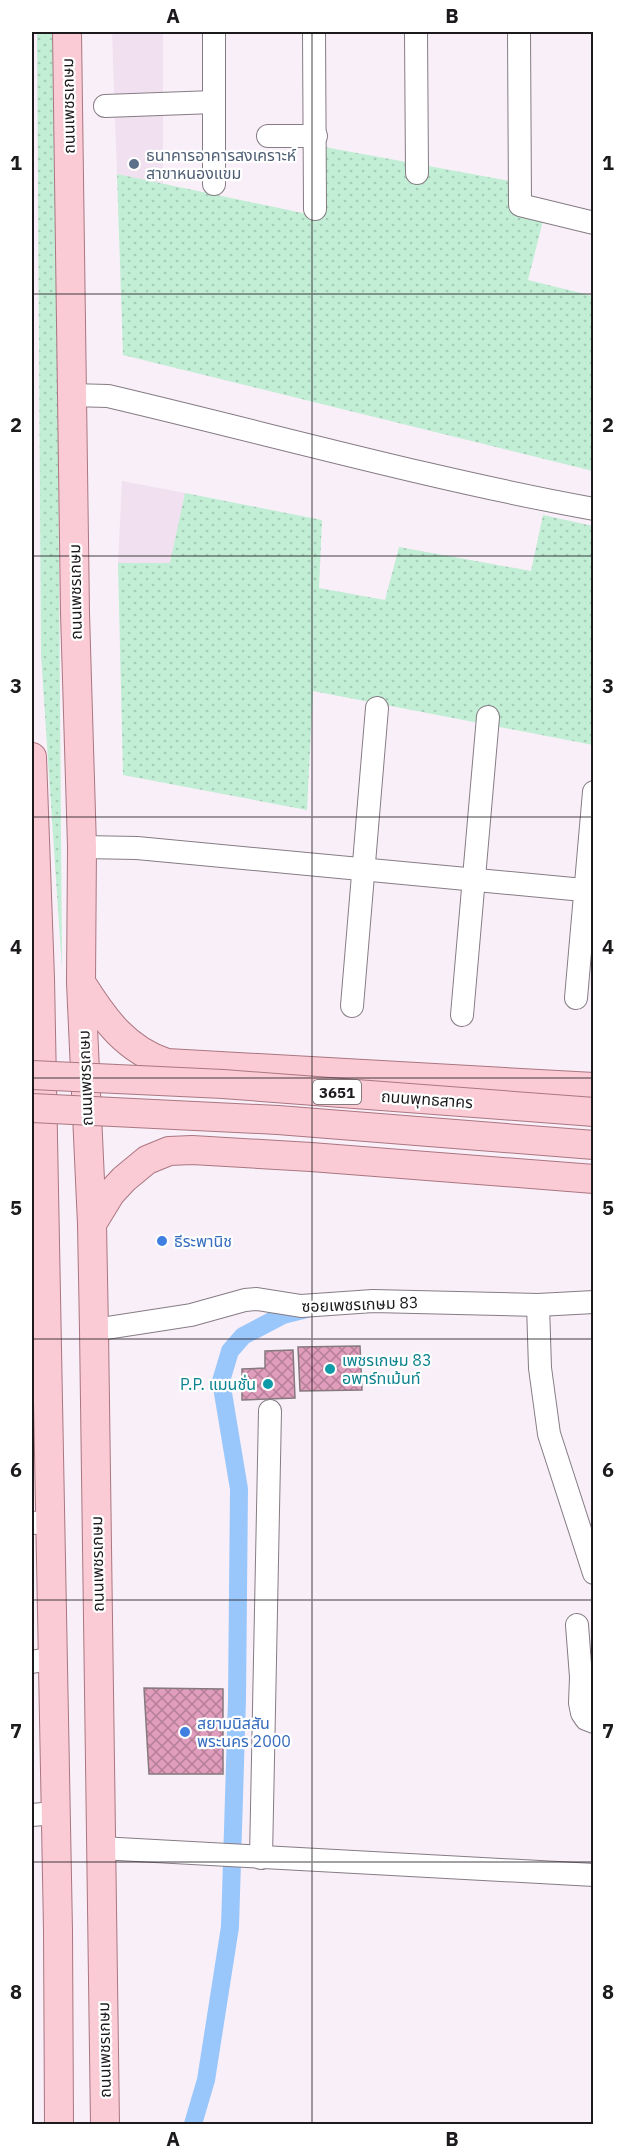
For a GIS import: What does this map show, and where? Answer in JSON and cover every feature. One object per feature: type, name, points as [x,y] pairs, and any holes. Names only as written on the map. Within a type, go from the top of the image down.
[{"type":"main road","name":"ถนนเพชรเกษม","points":[[67,32],[71,395],[82,847],[81,983],[92,1224],[94,1330],[105,2124]]},
{"type":"main road","points":[[32,757],[44,1227],[39,1353],[43,1814],[59,2124]]},
{"type":"main road","points":[[81,983],[102,1015],[117,1032],[150,1057],[167,1063],[594,1087]]},
{"type":"main road","points":[[311,1157],[280,1146],[265,1126],[264,1113],[269,1095],[277,1085],[289,1078],[321,1072]]},
{"type":"main road","name":"ถนนพุทธสาคร","points":[[32,1075],[223,1084],[594,1112]]},
{"type":"main road","name":"ถนนพุทธสาคร","points":[[32,1108],[278,1120],[594,1145]]},
{"type":"main road","points":[[92,1224],[111,1193],[124,1179],[147,1160],[169,1151],[192,1150],[311,1157],[594,1179]]},
{"type":"main road","points":[[32,1190],[44,1227]]},
{"type":"street","points":[[214,32],[214,184]]},
{"type":"street","points":[[314,32],[315,209]]},
{"type":"street","points":[[416,32],[417,173]]},
{"type":"street","points":[[519,32],[520,205],[594,223]]},
{"type":"street","points":[[105,106],[214,102]]},
{"type":"street","points":[[268,136],[316,136]]},
{"type":"street","points":[[71,395],[108,396],[520,496],[594,509]]},
{"type":"street","points":[[352,1006],[377,708]]},
{"type":"street","points":[[462,1015],[488,717]]},
{"type":"street","points":[[576,998],[589,890],[594,792]]},
{"type":"street","points":[[82,847],[137,848],[589,890]]},
{"type":"street","name":"ซอยเพชรเกษม 83","points":[[94,1330],[191,1315],[245,1300],[257,1299],[301,1306],[373,1300],[538,1305],[594,1302]]},
{"type":"street","points":[[538,1305],[540,1368],[549,1434],[594,1573]]},
{"type":"street","points":[[252,1857],[270,1411]]},
{"type":"street","points":[[577,1625],[581,1677],[580,1703],[586,1719],[594,1722]]},
{"type":"street","points":[[100,1848],[594,1875]]},
{"type":"shaded area","points":[[112,32],[163,32],[163,184],[117,174]]},
{"type":"shaded area","points":[[122,481],[185,493],[171,563],[118,563]]},
{"type":"green space","points":[[37,32],[55,32],[62,969],[41,655]]},
{"type":"green space","points":[[308,144],[510,181],[530,199],[548,201],[528,280],[593,296],[593,471],[123,355],[117,174],[312,215]]},
{"type":"green space","points":[[185,493],[322,520],[319,588],[385,600],[399,547],[531,571],[543,515],[593,526],[593,745],[313,691],[307,810],[123,775],[118,563],[170,563]]},
{"type":"building","name":"เพชรเกษม 83 อพาร์ทเม้นท์","points":[[360,1346],[362,1390],[300,1391],[298,1347]]},
{"type":"building","name":"P.P. แมนชั่น","points":[[293,1350],[295,1398],[242,1400],[242,1369],[265,1368],[265,1351]]},
{"type":"building","name":"สยามนิสสัน พระนคร 2000","points":[[144,1688],[223,1689],[223,1774],[149,1774]]},
{"type":"waterway","points":[[193,2124],[206,2080],[230,1927],[237,1699],[239,1489],[221,1381],[230,1351],[243,1336],[283,1315],[307,1309]]},
{"type":"place","name":"ธนาคารอาคารสงเคราะห์ สาขาหนองแขม","points":[[134,164]]},
{"type":"place","name":"ธีระพานิช","points":[[162,1241]]},
{"type":"place","name":"เพชรเกษม 83 อพาร์ทเม้นท์","points":[[330,1369]]},
{"type":"place","name":"P.P. แมนชั่น","points":[[268,1384]]},
{"type":"place","name":"สยามนิสสัน พระนคร 2000","points":[[185,1732]]}]
